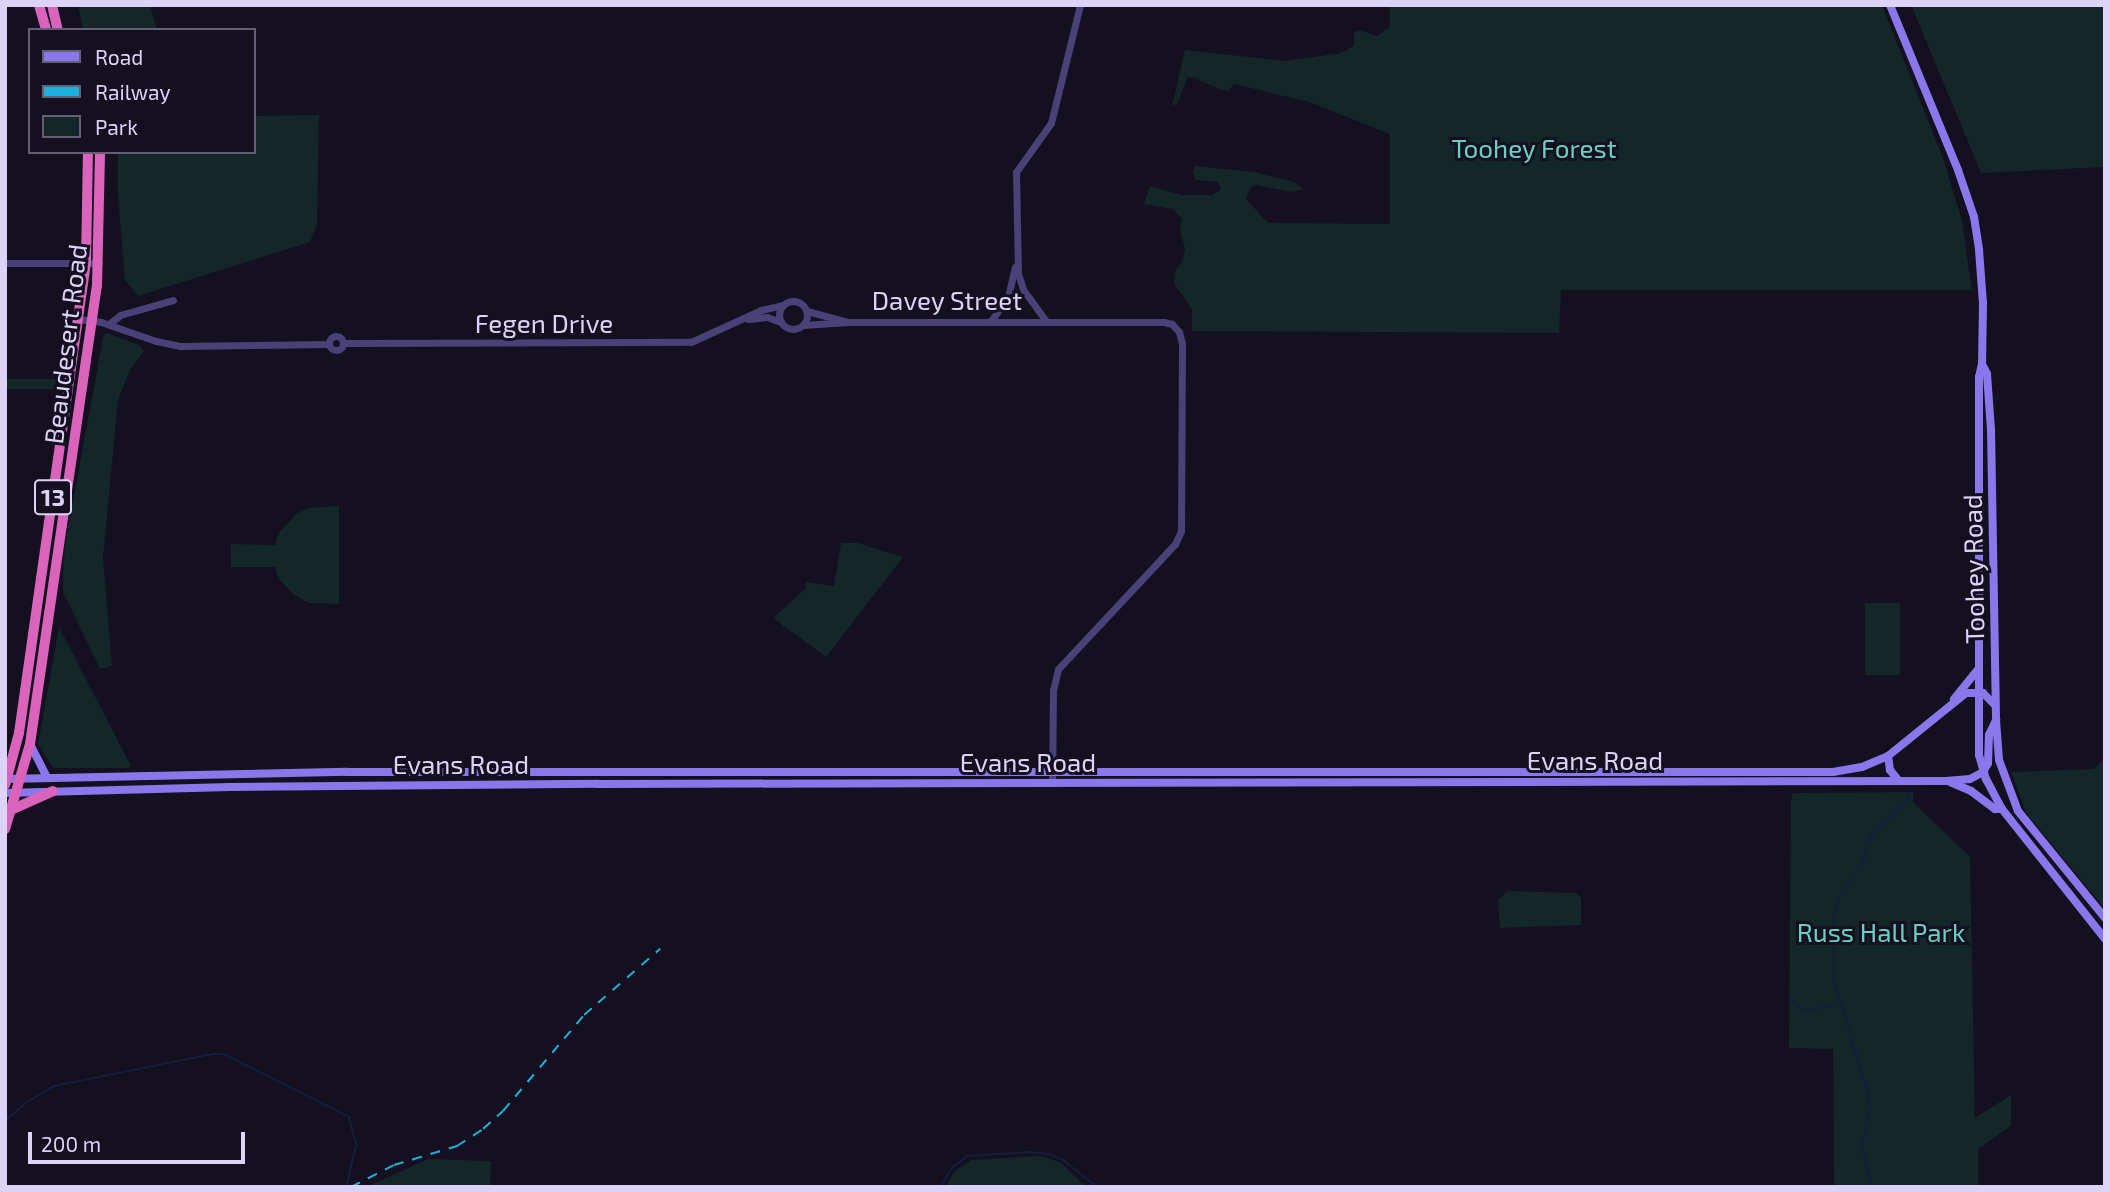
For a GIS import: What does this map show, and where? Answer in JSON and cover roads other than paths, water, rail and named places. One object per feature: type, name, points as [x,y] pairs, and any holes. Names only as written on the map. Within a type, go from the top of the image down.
[{"type":"highway","points":[[39,5],[45,28]]},
{"type":"highway","points":[[52,5],[58,28]]},
{"type":"highway","name":"Beaudesert Road","points":[[6,781],[15,750],[86,263],[88,154]]},
{"type":"highway","name":"Beaudesert Road","points":[[5,829],[30,744],[92,321],[99,263],[100,154]]},
{"type":"highway","points":[[5,759],[15,750]]},
{"type":"highway","points":[[11,810],[53,791]]},
{"type":"main road","name":"Toohey Road","points":[[1890,5],[1973,217],[1982,279],[1982,363],[1979,377],[1978,746],[1983,772],[2001,810]]},
{"type":"main road","name":"Toohey Road","points":[[1982,363],[1987,374],[1991,430],[1996,720],[2003,774],[2018,811],[2105,918]]},
{"type":"main road","points":[[1953,701],[1955,693],[1979,668]]},
{"type":"main road","points":[[1953,701],[1966,693],[1978,692],[1987,695],[1996,705]]},
{"type":"main road","name":"Evans Road","points":[[6,781],[21,778],[347,772],[1833,772],[1861,767],[1888,756],[1953,701]]},
{"type":"main road","points":[[1983,772],[1989,758],[1989,735],[1996,720]]},
{"type":"main road","points":[[30,744],[47,778]]},
{"type":"main road","points":[[1888,756],[1890,770],[1899,781]]},
{"type":"main road","name":"Evans Road","points":[[5,793],[598,783],[1947,781],[1970,779],[1983,772]]},
{"type":"main road","points":[[151,776],[152,789]]},
{"type":"main road","points":[[1947,781],[1971,791],[1995,809],[2001,810],[2105,939]]},
{"type":"street","points":[[990,322],[1009,296],[1016,263],[1016,172],[1051,122],[1080,5]]},
{"type":"street","points":[[5,263],[99,263]]},
{"type":"street","points":[[1016,263],[1027,294],[1046,321]]},
{"type":"street","points":[[1009,296],[1018,292],[1027,294]]},
{"type":"street","points":[[78,319],[109,324],[120,315],[173,300]]},
{"type":"street","points":[[797,302],[807,311],[803,325],[792,329],[781,322],[779,314],[783,305],[797,302]]},
{"type":"street","name":"Fegen Drive","points":[[109,324],[156,341],[180,346],[329,344],[335,336],[341,338],[343,343],[673,343],[699,339],[761,310],[783,305]]},
{"type":"street","name":"Davey Street","points":[[807,311],[849,322]]},
{"type":"street","name":"Fegen Drive","points":[[741,320],[766,317],[781,322]]},
{"type":"street","name":"Davey Street","points":[[803,325],[849,322],[1168,322],[1179,332],[1182,342],[1181,530],[1175,544],[1058,669],[1053,690],[1052,772]]},
{"type":"street","points":[[1052,772],[1052,783]]},
{"type":"waterway","points":[[1872,1187],[1862,1146],[1869,1114],[1869,1098],[1834,980],[1833,918],[1839,898],[1863,862],[1866,845],[1873,833],[1908,800],[1910,793]]},
{"type":"waterway","points":[[1789,998],[1805,1011],[1842,1004]]},
{"type":"waterway","points":[[5,1121],[27,1102],[54,1086],[212,1054],[224,1054],[349,1117],[356,1146],[346,1187]]},
{"type":"waterway","points":[[940,1187],[952,1168],[967,1156],[1030,1152],[1049,1154],[1063,1160],[1097,1187]]},
{"type":"railway","points":[[351,1187],[394,1165],[457,1146],[483,1129],[503,1111],[584,1015],[660,949]]},
{"type":"park label","name":"Toohey Forest","points":[[1534,148]]},
{"type":"park label","name":"Russ Hall Park","points":[[1881,932]]}]
